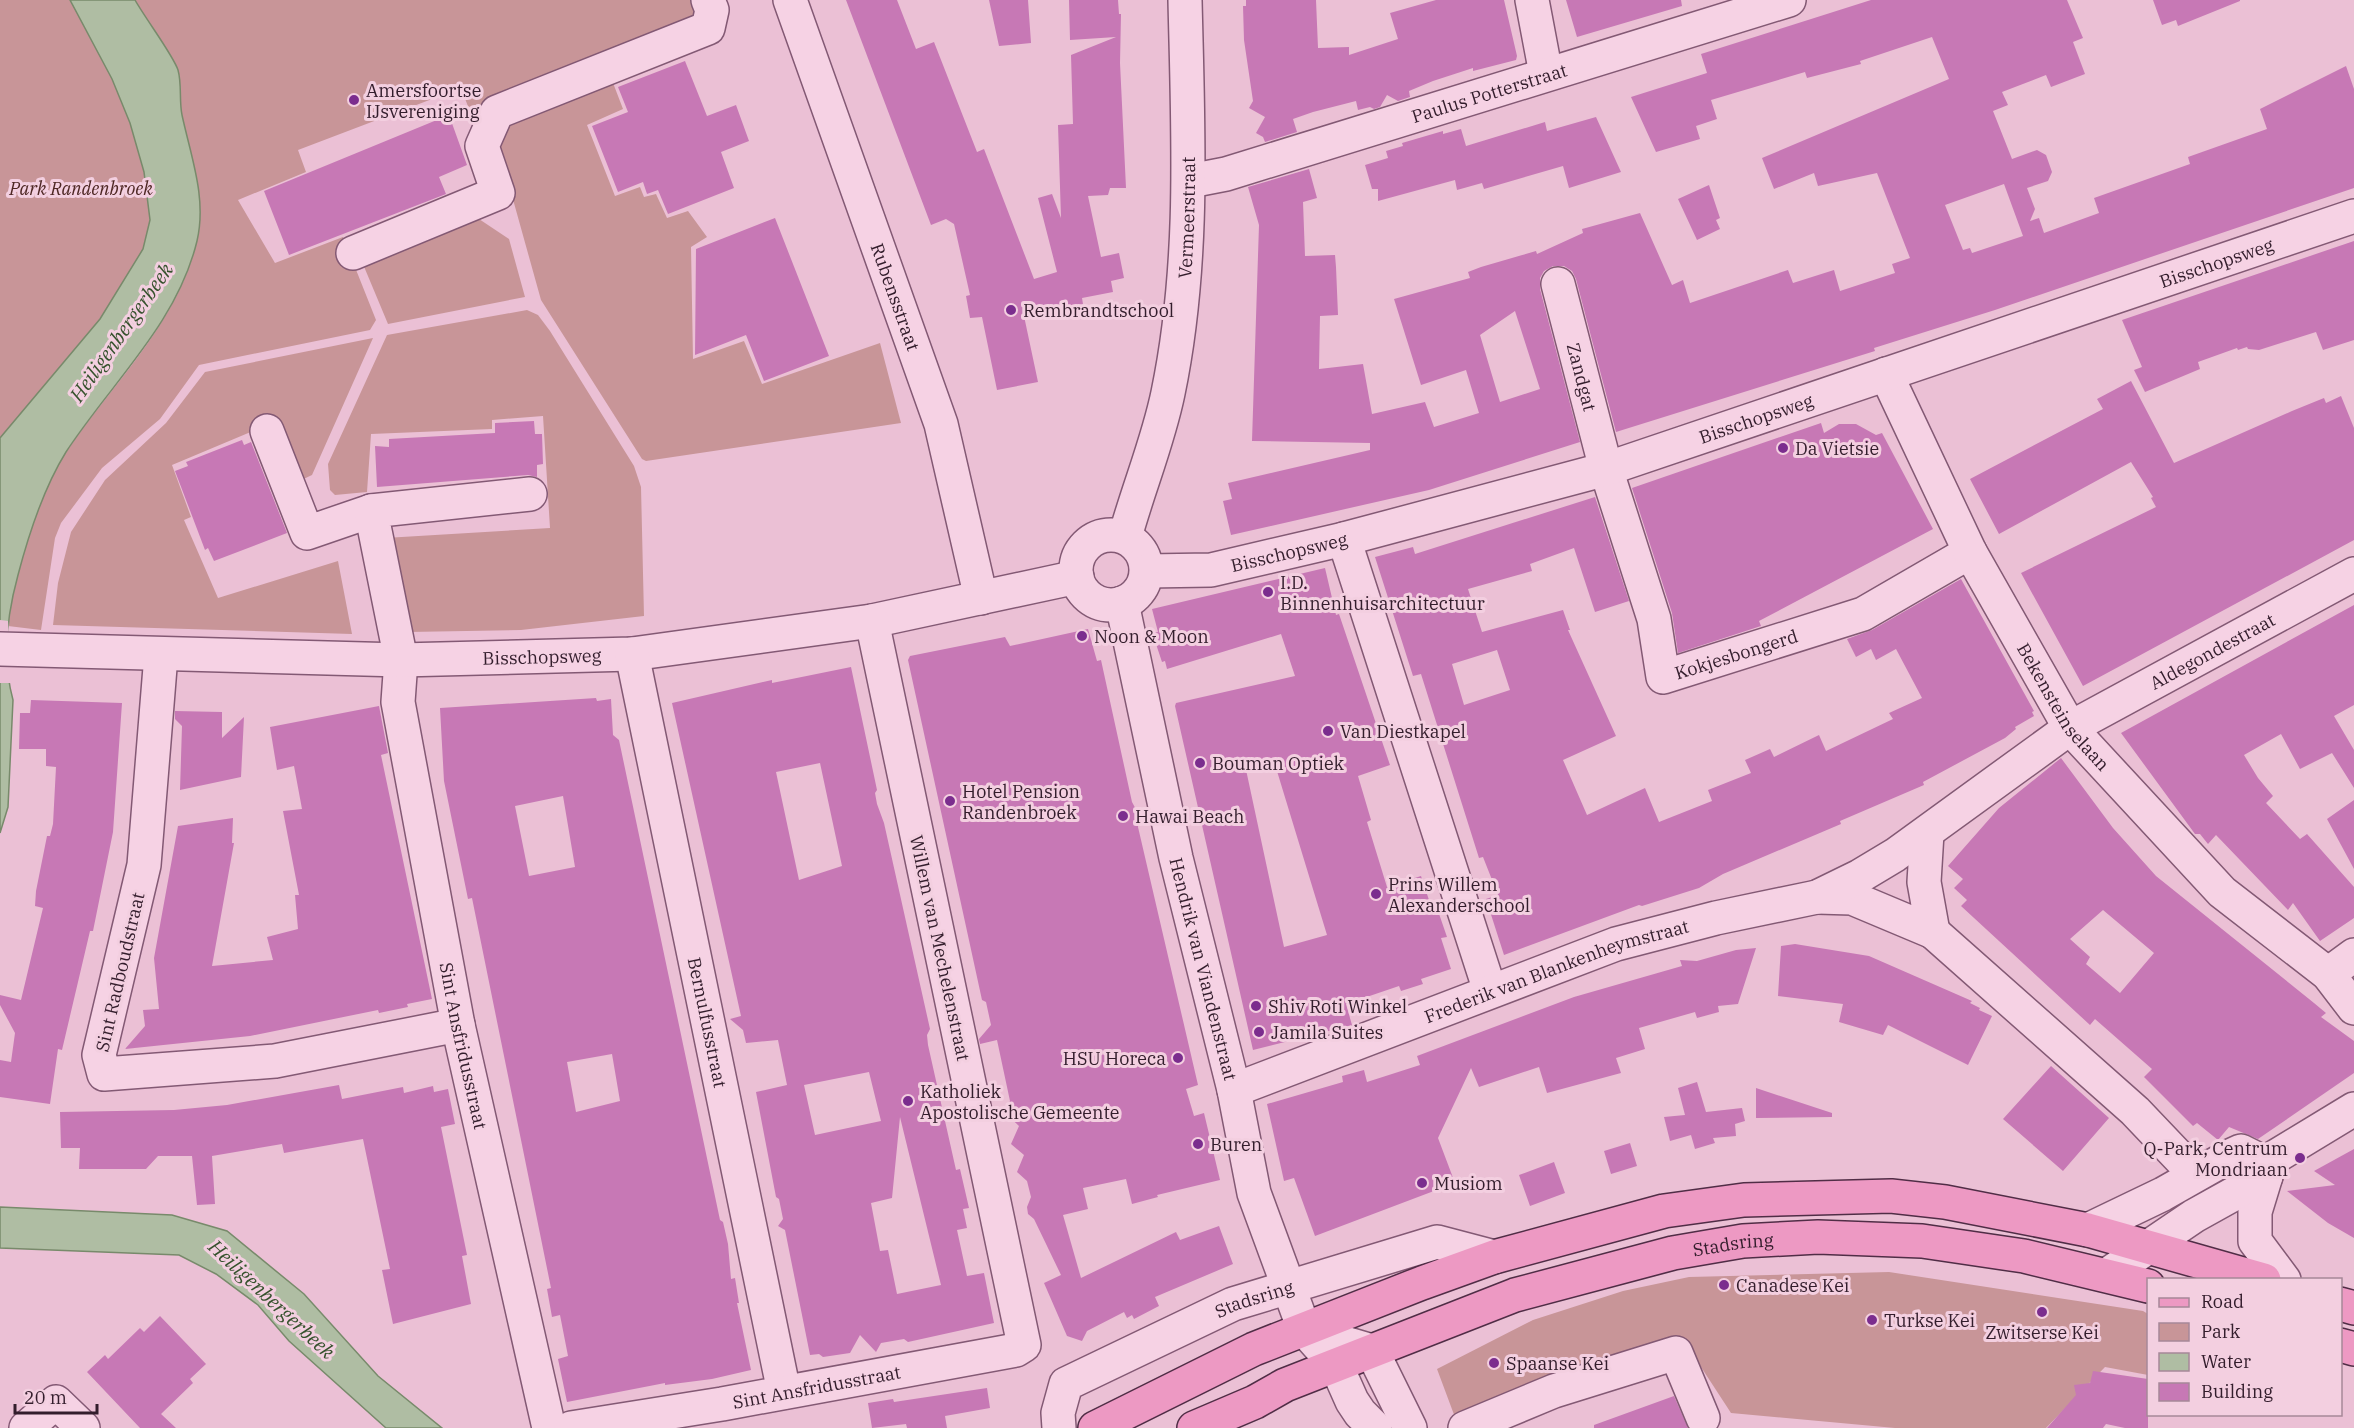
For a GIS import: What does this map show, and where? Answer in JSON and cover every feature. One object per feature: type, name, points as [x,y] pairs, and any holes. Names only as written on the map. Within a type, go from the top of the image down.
[{"type":"main road","name":"Stadsring","points":[[1095,1428],[1254,1349],[1304,1329],[1494,1257],[1664,1211],[1767,1199],[1891,1196],[2017,1214],[2149,1246],[2257,1278]]},
{"type":"main road","name":"Stadsring","points":[[1194,1428],[1255,1402],[1285,1385],[1515,1295],[1672,1253],[1743,1241],[1818,1237],[1922,1241],[2024,1256],[2147,1286]]},
{"type":"street","points":[[353,253],[498,193],[482,146],[497,112],[708,28],[712,10],[708,0]]},
{"type":"street","name":"Rubensstraat","points":[[790,0],[941,424],[981,598]]},
{"type":"street","name":"Vermeerstraat","points":[[1125,537],[1168,395],[1185,282],[1190,181],[1185,0]]},
{"type":"street","points":[[1532,0],[1546,74]]},
{"type":"street","name":"Paulus Potterstraat","points":[[1190,181],[1226,174],[1789,0]]},
{"type":"street","name":"Bisschopsweg","points":[[1147,571],[1211,570],[1344,539],[1606,469],[2354,216]]},
{"type":"street","name":"Zandgat","points":[[1558,284],[1606,469]]},
{"type":"street","name":"Bekensteinselaan","points":[[1886,374],[1970,552],[2070,728],[2222,892],[2328,974],[2354,1008]]},
{"type":"street","points":[[267,431],[307,532],[371,511],[531,494]]},
{"type":"street","name":"Kokjesbongerd","points":[[1606,469],[1654,619],[1663,677],[1863,614],[1970,552]]},
{"type":"street","name":"Sint Ansfridusstraat","points":[[371,511],[401,660],[398,702],[458,1025],[549,1428]]},
{"type":"street","points":[[1104,535],[1125,537],[1141,551],[1147,571],[1140,591],[1122,603],[1110,605],[1088,597],[1077,577],[1076,566],[1085,546],[1104,535]]},
{"type":"street","points":[[1344,539],[1490,991]]},
{"type":"street","name":"Aldegondestraat","points":[[2070,728],[2354,574]]},
{"type":"street","name":"Bisschopsweg","points":[[6,649],[401,660],[632,654],[872,621],[1077,577]]},
{"type":"street","name":"Hendrik van Viandenstraat","points":[[1122,603],[1176,858],[1234,1090],[1254,1193],[1304,1329]]},
{"type":"street","name":"Willem van Mechelenstraat","points":[[872,621],[1024,1345]]},
{"type":"street","name":"Bernulfusstraat","points":[[632,654],[784,1392]]},
{"type":"street","name":"Sint Radboudstraat","points":[[161,655],[144,865],[99,1055],[104,1074],[275,1061],[458,1025]]},
{"type":"street","name":"Frederik van Blankenheymstraat","points":[[1817,897],[1860,876],[1927,833],[2070,728]]},
{"type":"street","points":[[1927,833],[1924,882],[1933,932]]},
{"type":"street","name":"Frederik van Blankenheymstraat","points":[[1234,1090],[1616,944],[1716,918],[1817,897],[1852,898],[1933,932],[2135,1111],[2195,1174]]},
{"type":"street","points":[[2328,974],[2354,955]]},
{"type":"street","points":[[2107,1275],[2354,1109]]},
{"type":"street","points":[[2088,1230],[2163,1194],[2195,1174],[2241,1151],[2265,1170]]},
{"type":"street","points":[[2265,1170],[2255,1212],[2255,1241],[2283,1278]]},
{"type":"street","name":"Stadsring","points":[[1059,1428],[1058,1413],[1066,1384],[1221,1309],[1437,1242],[1494,1257]]},
{"type":"street","points":[[1304,1329],[1372,1351],[1410,1428]]},
{"type":"street","points":[[1304,1329],[1336,1365],[1352,1401],[1375,1428]]},
{"type":"street","name":"Sint Ansfridusstraat","points":[[571,1428],[1016,1350],[1024,1345]]},
{"type":"street","points":[[1465,1428],[1554,1391],[1676,1353],[1703,1418]]},
{"type":"street","points":[[26,1428],[57,1402],[83,1428]]},
{"type":"green space","name":"Park Randenbroek","points":[[0,0],[85,0],[163,162],[150,255],[0,453]]},
{"type":"green space","points":[[135,0],[699,0],[699,23],[469,109],[461,88],[298,150],[306,172],[238,200],[275,263],[343,237],[376,320],[370,330],[199,365],[160,419],[102,468],[61,523],[55,538],[41,630],[8,626],[21,558],[36,513],[55,470],[160,325],[188,270],[197,240],[199,193],[182,115],[178,70],[171,55]]},
{"type":"green space","points":[[610,75],[623,109],[587,125],[615,196],[640,187],[644,197],[656,194],[667,218],[688,211],[707,237],[691,247],[693,359],[744,341],[762,384],[880,343],[901,423],[646,461],[642,459],[541,300],[497,142],[502,124]]},
{"type":"green space","points":[[470,213],[509,239],[525,297],[388,324],[360,257]]},
{"type":"green space","points":[[527,310],[538,315],[550,331],[634,466],[641,487],[644,616],[521,630],[408,632],[385,538],[550,528],[543,416],[492,420],[492,429],[371,434],[367,492],[335,495],[330,490],[328,464],[387,335]]},
{"type":"green space","points":[[373,338],[312,475],[293,484],[270,424],[172,465],[191,517],[184,520],[218,598],[338,561],[352,634],[53,625],[58,583],[71,532],[105,480],[166,423],[205,372]]},
{"type":"green space","points":[[1889,1272],[2143,1311],[2147,1313],[2147,1375],[2105,1367],[2046,1428],[1895,1428],[1731,1413],[1688,1347],[1459,1428],[1437,1369],[1533,1320],[1623,1291],[1689,1277]]},
{"type":"water","name":"Heiligenbergerbeek","points":[[70,0],[135,0],[171,55],[179,75],[182,115],[199,193],[200,225],[187,271],[159,326],[66,452],[50,481],[32,527],[14,590],[7,637],[8,669],[13,700],[8,807],[0,833],[0,438],[100,319],[143,249],[150,220],[144,172],[130,123],[112,79]]},
{"type":"water","name":"Heiligenbergerbeek","points":[[0,1207],[172,1215],[227,1231],[304,1294],[378,1376],[442,1428],[386,1428],[289,1341],[258,1305],[216,1274],[179,1255],[0,1248]]},
{"type":"pier","points":[[0,620],[8,621],[12,683],[0,683]]},
{"type":"building","points":[[846,0],[897,0],[916,49],[934,42],[977,152],[984,149],[1034,279],[1057,272],[1038,198],[1052,194],[1061,218],[1058,125],[1073,124],[1071,55],[1116,37],[1070,40],[1069,0],[1118,0],[1119,14],[1121,14],[1120,63],[1126,188],[1110,188],[1108,195],[1088,196],[1101,257],[1119,253],[1124,278],[1111,281],[1113,292],[1082,298],[1083,304],[1024,316],[1038,382],[997,390],[982,317],[970,318],[966,296],[970,295],[954,224],[946,219],[931,225]]},
{"type":"building","points":[[989,0],[1028,0],[1031,43],[999,46]]},
{"type":"building","points":[[1246,0],[1316,0],[1318,48],[1349,47],[1349,55],[1398,39],[1390,13],[1436,0],[1504,0],[1517,56],[1516,60],[1473,71],[1473,68],[1433,81],[1409,91],[1410,97],[1398,101],[1387,95],[1380,107],[1374,109],[1370,107],[1358,110],[1356,101],[1313,112],[1293,119],[1297,132],[1265,142],[1263,137],[1256,133],[1265,117],[1249,108],[1253,101],[1244,40],[1243,6],[1246,6]]},
{"type":"building","points":[[1566,0],[1681,0],[1682,6],[1577,37]]},
{"type":"building","points":[[1871,0],[2067,0],[2083,38],[2073,42],[2085,74],[2051,87],[2046,75],[2002,92],[2008,105],[1993,111],[2012,159],[2037,150],[2046,155],[2052,172],[2048,181],[2027,188],[2035,209],[2030,221],[2039,218],[2044,233],[2099,213],[2094,198],[2190,164],[2188,157],[2267,129],[2260,109],[2346,66],[2354,89],[2354,188],[1995,310],[1874,348],[1875,351],[1616,432],[1576,279],[1572,271],[1564,266],[1553,266],[1544,271],[1540,278],[1540,289],[1580,442],[1429,490],[1231,535],[1223,501],[1232,499],[1228,483],[1370,450],[1370,443],[1252,441],[1259,225],[1248,187],[1309,169],[1317,198],[1303,202],[1305,256],[1335,255],[1336,267],[1338,315],[1320,316],[1319,369],[1363,364],[1372,414],[1425,402],[1434,427],[1479,413],[1466,370],[1421,385],[1394,299],[1470,278],[1468,272],[1481,267],[1536,251],[1537,254],[1583,233],[1582,229],[1640,213],[1672,285],[1683,280],[1690,303],[1788,270],[1793,283],[1834,270],[1840,291],[1895,273],[1892,264],[1910,258],[1877,173],[1818,186],[1814,173],[1774,189],[1762,158],[1949,79],[1932,37],[1860,61],[1861,64],[1807,78],[1805,72],[1711,100],[1717,119],[1696,126],[1700,139],[1656,152],[1631,97],[1707,73],[1701,54]],"holes":[[[2004,184],[2023,236],[1972,253],[1970,248],[1963,250],[1945,205]],[[1515,311],[1540,389],[1500,402],[1480,335]]]},
{"type":"building","points":[[2153,0],[2240,1],[2178,26],[2176,20],[2162,25]]},
{"type":"building","points":[[685,61],[707,116],[736,105],[749,141],[721,152],[734,188],[668,214],[658,190],[647,194],[643,182],[618,192],[592,126],[628,112],[618,87]]},
{"type":"building","points":[[449,115],[467,165],[439,177],[446,194],[289,255],[264,191]]},
{"type":"building","points":[[1596,117],[1621,172],[1569,188],[1563,166],[1484,189],[1482,183],[1457,190],[1455,180],[1378,201],[1378,189],[1372,189],[1365,165],[1388,158],[1386,151],[1403,146],[1402,143],[1443,131],[1443,134],[1461,129],[1466,146],[1545,122],[1547,131]]},
{"type":"building","points":[[1709,185],[1720,218],[1716,220],[1720,229],[1697,240],[1678,199]]},
{"type":"building","points":[[775,218],[829,356],[764,381],[746,335],[695,355],[696,249]]},
{"type":"building","points":[[2354,241],[2354,340],[2323,350],[2316,332],[2259,350],[2247,347],[2238,350],[2237,348],[2198,362],[2200,369],[2145,392],[2134,370],[2142,367],[2122,320]]},
{"type":"building","points":[[2131,381],[2174,463],[2324,398],[2326,403],[2341,396],[2354,428],[2354,540],[2083,686],[2021,573],[2156,507],[2151,498],[2153,497],[2131,462],[1999,534],[1970,479],[2103,409],[2097,399]]},
{"type":"building","points":[[534,421],[535,434],[542,434],[543,464],[537,465],[537,477],[528,475],[377,487],[375,446],[389,447],[389,439],[495,433],[495,423]]},
{"type":"building","points":[[1821,423],[1824,433],[1839,424],[1856,424],[1876,435],[1882,433],[1933,529],[1759,621],[1761,626],[1678,653],[1672,613],[1632,488]]},
{"type":"building","points":[[242,440],[244,445],[251,442],[287,533],[214,561],[208,548],[205,550],[175,471],[188,466],[186,462]]},
{"type":"building","points":[[1595,497],[1629,601],[1595,612],[1574,548],[1530,564],[1532,571],[1468,589],[1482,632],[1563,610],[1570,630],[1568,630],[1616,736],[1563,760],[1587,815],[1645,788],[1659,822],[1712,801],[1708,790],[1751,773],[1745,760],[1770,749],[1774,757],[1819,735],[1826,751],[1893,719],[1889,713],[1922,698],[1896,649],[1876,660],[1871,649],[1856,657],[1847,639],[1872,630],[1961,579],[2034,711],[2032,712],[2034,716],[2015,727],[2016,729],[2005,738],[1923,782],[1924,785],[1840,821],[1841,824],[1723,874],[1699,888],[1639,905],[1504,955],[1486,899],[1498,895],[1483,857],[1479,858],[1421,674],[1413,676],[1375,557],[1413,547],[1415,554]],"holes":[[[1497,650],[1510,690],[1464,705],[1452,664]]]},
{"type":"building","points":[[1325,568],[1336,615],[1339,614],[1390,765],[1358,776],[1371,820],[1367,822],[1387,887],[1421,876],[1431,906],[1436,905],[1447,937],[1441,938],[1451,969],[1421,979],[1423,984],[1401,991],[1399,986],[1346,1004],[1352,1025],[1253,1050],[1175,706],[1176,703],[1295,676],[1281,634],[1167,669],[1157,647],[1154,633],[1158,632],[1152,609]],"holes":[[[1273,758],[1327,935],[1284,947],[1245,765]]]},
{"type":"building","points":[[2354,605],[2354,705],[2334,716],[2354,750],[2354,788],[2332,753],[2300,769],[2281,734],[2244,755],[2258,778],[2273,796],[2266,803],[2300,839],[2307,834],[2354,887],[2354,918],[2320,941],[2293,903],[2288,910],[2216,835],[2208,844],[2200,834],[2195,834],[2121,733]]},
{"type":"building","points":[[1088,629],[1097,661],[1101,660],[1132,802],[1139,815],[1138,827],[1198,1085],[1186,1089],[1194,1116],[1204,1113],[1220,1180],[1157,1195],[1158,1197],[1132,1204],[1126,1179],[1083,1188],[1088,1209],[1063,1215],[1081,1278],[1176,1232],[1180,1240],[1219,1226],[1233,1264],[1155,1297],[1159,1306],[1134,1319],[1132,1315],[1127,1318],[1124,1312],[1087,1331],[1082,1341],[1067,1336],[1044,1283],[1061,1275],[1034,1219],[1028,1214],[1027,1207],[1031,1197],[1027,1181],[1017,1172],[1024,1155],[1011,1144],[1019,1126],[1005,1113],[1010,1101],[997,1040],[980,1044],[979,1039],[991,1025],[986,1002],[982,1000],[908,660],[910,656],[1005,637],[1010,646]]},
{"type":"building","points":[[851,667],[877,790],[875,793],[877,804],[884,823],[930,1029],[927,1035],[928,1045],[956,1170],[960,1169],[969,1208],[963,1209],[967,1228],[957,1230],[967,1276],[984,1273],[994,1323],[908,1342],[904,1339],[881,1343],[876,1352],[860,1335],[850,1353],[823,1357],[819,1354],[810,1355],[785,1230],[778,1226],[783,1219],[779,1199],[776,1197],[756,1092],[787,1085],[778,1040],[746,1043],[743,1030],[730,1019],[741,1016],[672,703],[772,680],[772,683]],"holes":[[[820,763],[842,866],[799,880],[776,772]],[[869,1072],[881,1121],[815,1135],[804,1085]],[[900,1117],[941,1285],[897,1294],[888,1250],[880,1251],[871,1203],[892,1198]]]},
{"type":"building","points":[[611,699],[613,735],[619,740],[720,1220],[723,1222],[728,1244],[731,1279],[735,1278],[739,1303],[737,1303],[751,1370],[712,1379],[665,1385],[665,1383],[567,1402],[558,1359],[568,1356],[560,1315],[552,1317],[547,1289],[551,1288],[472,898],[468,899],[444,781],[440,708]],"holes":[[[563,796],[575,867],[529,876],[515,806]],[[612,1054],[620,1101],[576,1112],[567,1062]]]},
{"type":"building","points":[[31,700],[122,703],[113,832],[93,931],[90,931],[62,1050],[58,1049],[50,1104],[0,1097],[0,1060],[11,1062],[15,1033],[0,1005],[0,995],[21,1000],[43,908],[35,906],[36,891],[47,836],[50,836],[53,824],[56,767],[46,766],[46,749],[19,749],[20,713],[30,713]]},
{"type":"building","points":[[379,706],[388,753],[381,755],[432,999],[379,1013],[378,1010],[250,1036],[125,1049],[145,1026],[143,1010],[159,1009],[154,958],[178,826],[233,818],[232,843],[234,843],[212,966],[273,960],[267,937],[298,929],[295,895],[299,895],[283,811],[302,809],[294,766],[277,770],[270,727]]},
{"type":"building","points":[[175,711],[222,712],[222,738],[244,717],[241,777],[180,790],[182,726],[175,719]]},
{"type":"building","points":[[2061,758],[2113,828],[2156,876],[2326,1013],[2321,1017],[2354,1041],[2354,1073],[2258,1139],[2229,1127],[2218,1140],[2197,1123],[2193,1126],[2144,1077],[2152,1069],[2095,1019],[2090,1025],[1961,906],[1967,900],[1954,888],[1963,879],[1948,866],[1999,808]],"holes":[[[2103,910],[2154,953],[2120,993],[2086,964],[2090,957],[2070,939]]]},
{"type":"building","points":[[2354,800],[2354,869],[2327,819]]},
{"type":"building","points":[[1795,944],[1869,956],[1972,1001],[1970,1003],[1980,1008],[1979,1010],[1992,1016],[1968,1065],[1888,1025],[1883,1035],[1839,1022],[1843,1004],[1778,996],[1781,946]]},
{"type":"building","points":[[1756,948],[1738,1004],[1718,1006],[1719,1012],[1697,1018],[1695,1012],[1639,1028],[1645,1049],[1616,1058],[1621,1073],[1547,1093],[1539,1067],[1479,1087],[1471,1068],[1438,1138],[1455,1183],[1315,1236],[1294,1178],[1284,1181],[1267,1104],[1343,1082],[1342,1076],[1364,1070],[1367,1082],[1420,1065],[1417,1056],[1574,997],[1682,966],[1680,960],[1697,961],[1736,950]]},
{"type":"building","points":[[2051,1066],[2109,1118],[2063,1171],[2003,1119]]},
{"type":"building","points":[[1697,1082],[1706,1112],[1742,1108],[1745,1121],[1735,1124],[1736,1136],[1713,1138],[1715,1143],[1695,1149],[1691,1135],[1670,1141],[1664,1117],[1685,1115],[1678,1088]]},
{"type":"building","points":[[339,1085],[342,1099],[403,1087],[404,1093],[433,1086],[434,1092],[448,1089],[455,1124],[441,1127],[467,1255],[462,1256],[471,1304],[393,1324],[382,1270],[390,1269],[363,1139],[284,1153],[282,1144],[212,1156],[215,1204],[197,1205],[192,1156],[158,1156],[146,1169],[79,1169],[80,1148],[61,1148],[60,1112],[174,1110],[227,1105]]},
{"type":"building","points":[[1756,1088],[1832,1113],[1832,1117],[1756,1118]]},
{"type":"building","points":[[1630,1143],[1637,1166],[1611,1174],[1604,1151]]},
{"type":"building","points":[[2354,1149],[2354,1238],[2328,1223],[2287,1191],[2335,1185],[2314,1171]]},
{"type":"building","points":[[1554,1162],[1565,1193],[1530,1206],[1519,1175]]},
{"type":"building","points":[[160,1316],[206,1364],[190,1379],[193,1383],[161,1414],[176,1428],[140,1428],[87,1372],[105,1355],[108,1359],[140,1328],[144,1332]]},
{"type":"building","points":[[2093,1371],[2147,1379],[2148,1428],[2125,1428],[2106,1424],[2103,1428],[2047,1428],[2076,1395],[2074,1385],[2090,1383]]},
{"type":"building","points":[[987,1388],[990,1408],[945,1416],[947,1428],[907,1428],[906,1424],[872,1428],[868,1403],[893,1399],[894,1402]]},
{"type":"building","points":[[1674,1396],[1688,1428],[1594,1428],[1594,1425]]},
{"type":"place","name":"Amersfoortse IJsvereniging","points":[[354,100]]},
{"type":"place","name":"Rembrandtschool","points":[[1011,310]]},
{"type":"place","name":"Da Vietsie","points":[[1783,448]]},
{"type":"place","name":"I.D. Binnenhuisarchitectuur","points":[[1268,592]]},
{"type":"place","name":"Noon & Moon","points":[[1082,636]]},
{"type":"place","name":"Van Diestkapel","points":[[1328,731]]},
{"type":"place","name":"Bouman Optiek","points":[[1200,763]]},
{"type":"place","name":"Hotel Pension Randenbroek","points":[[950,801]]},
{"type":"place","name":"Hawai Beach","points":[[1123,816]]},
{"type":"place","name":"Prins Willem Alexanderschool","points":[[1376,894]]},
{"type":"place","name":"Shiv Roti Winkel","points":[[1256,1006]]},
{"type":"place","name":"Jamila Suites","points":[[1259,1032]]},
{"type":"place","name":"HSU Horeca","points":[[1178,1058]]},
{"type":"place","name":"Katholiek Apostolische Gemeente","points":[[908,1101]]},
{"type":"place","name":"Buren","points":[[1198,1144]]},
{"type":"place","name":"Q-Park, Centrum Mondriaan","points":[[2300,1158]]},
{"type":"place","name":"Musiom","points":[[1422,1183]]},
{"type":"place","name":"Canadese Kei","points":[[1724,1285]]},
{"type":"place","name":"Zwitserse Kei","points":[[2042,1312]]},
{"type":"place","name":"Turkse Kei","points":[[1872,1320]]},
{"type":"place","name":"Spaanse Kei","points":[[1494,1363]]}]
